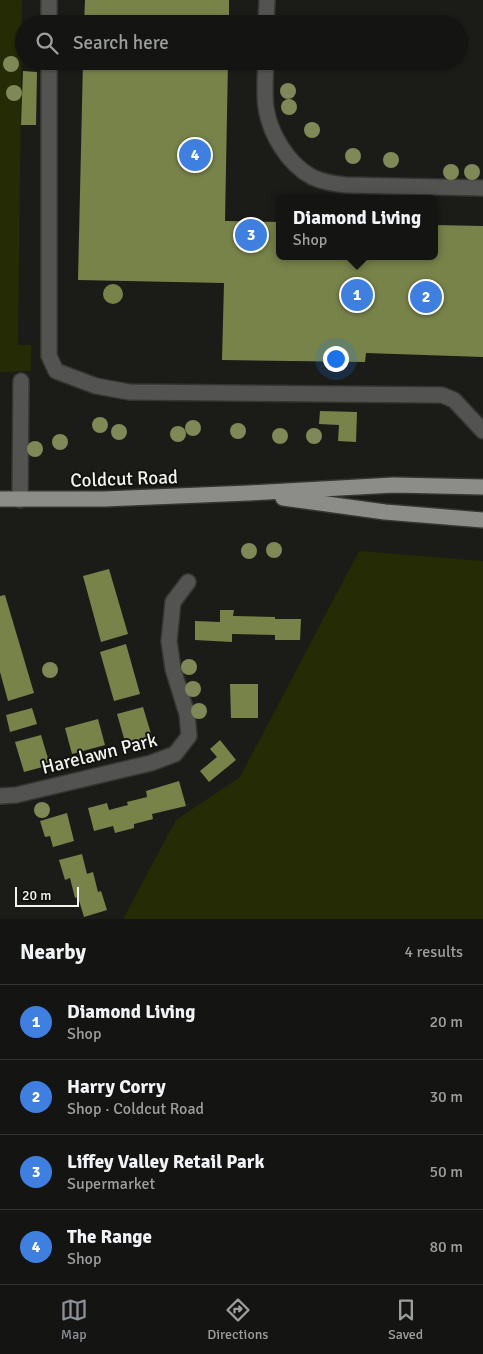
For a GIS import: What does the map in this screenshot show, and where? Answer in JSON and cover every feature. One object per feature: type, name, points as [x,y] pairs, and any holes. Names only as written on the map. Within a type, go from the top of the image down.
[{"type":"main road","name":"Coldcut Road","points":[[0,499],[104,499],[394,485],[483,487]]},
{"type":"main road","name":"Coldcut Road","points":[[249,493],[385,512],[483,520]]},
{"type":"street","points":[[49,0],[49,15]]},
{"type":"street","points":[[266,15],[267,0]]},
{"type":"street","points":[[49,70],[49,356],[56,371],[96,386],[129,392],[442,395],[454,400],[483,432]]},
{"type":"street","points":[[266,70],[266,107],[273,131],[289,157],[313,177],[332,184],[346,185],[483,188]]},
{"type":"street","points":[[20,500],[21,381]]},
{"type":"street","name":"Harelawn Park","points":[[0,796],[16,795],[151,763],[176,754],[189,736],[187,714],[172,669],[169,641],[173,602],[188,582]]},
{"type":"green space","points":[[0,0],[22,0],[22,15],[15,15],[15,70],[21,70],[18,345],[31,345],[31,371],[0,372]]},
{"type":"green space","points":[[359,551],[483,561],[483,919],[123,919],[176,820],[240,777]]},
{"type":"building","points":[[85,0],[229,0],[229,15],[84,15]]},
{"type":"building","points":[[83,70],[228,70],[225,221],[276,222],[276,260],[438,260],[438,225],[483,226],[483,357],[366,353],[365,362],[222,360],[224,283],[78,280]]},
{"type":"building","points":[[23,71],[37,72],[36,125],[21,125]]},
{"type":"building","points":[[113,284],[120,287],[123,294],[120,301],[113,304],[106,301],[103,294],[106,287]]},
{"type":"building","points":[[320,411],[357,412],[356,442],[338,441],[339,425],[319,424]]},
{"type":"building","points":[[109,569],[128,634],[101,642],[83,576]]},
{"type":"building","points":[[5,595],[34,693],[8,701],[0,672],[0,596]]},
{"type":"building","points":[[220,610],[234,610],[233,616],[301,619],[300,640],[275,640],[275,635],[232,634],[232,642],[195,640],[195,621],[220,622]]},
{"type":"building","points":[[126,644],[140,694],[114,701],[100,652]]},
{"type":"building","points":[[230,684],[258,684],[258,718],[231,718]]},
{"type":"building","points":[[143,707],[152,737],[126,745],[117,714]]},
{"type":"building","points":[[32,708],[37,724],[10,732],[6,715]]},
{"type":"building","points":[[98,719],[105,745],[72,754],[65,728]]},
{"type":"building","points":[[41,735],[50,765],[24,772],[15,742]]},
{"type":"building","points":[[220,740],[236,760],[209,782],[200,771],[217,757],[210,749]]},
{"type":"building","points":[[179,781],[186,806],[152,814],[153,819],[134,824],[134,828],[115,833],[113,826],[94,831],[88,808],[107,803],[109,810],[128,805],[127,802],[147,797],[146,791]]},
{"type":"building","points":[[67,813],[74,841],[53,847],[50,836],[45,837],[40,821]]},
{"type":"building","points":[[82,854],[87,874],[93,872],[98,892],[101,891],[107,910],[84,917],[78,897],[75,898],[70,878],[65,880],[59,860]]},
{"type":"place","name":"The Range","points":[[195,155]]},
{"type":"place","name":"Liffey Valley Retail Park","points":[[251,235]]},
{"type":"place","name":"Diamond Living","points":[[357,295]]},
{"type":"place","name":"Harry Corry","points":[[426,297]]}]
